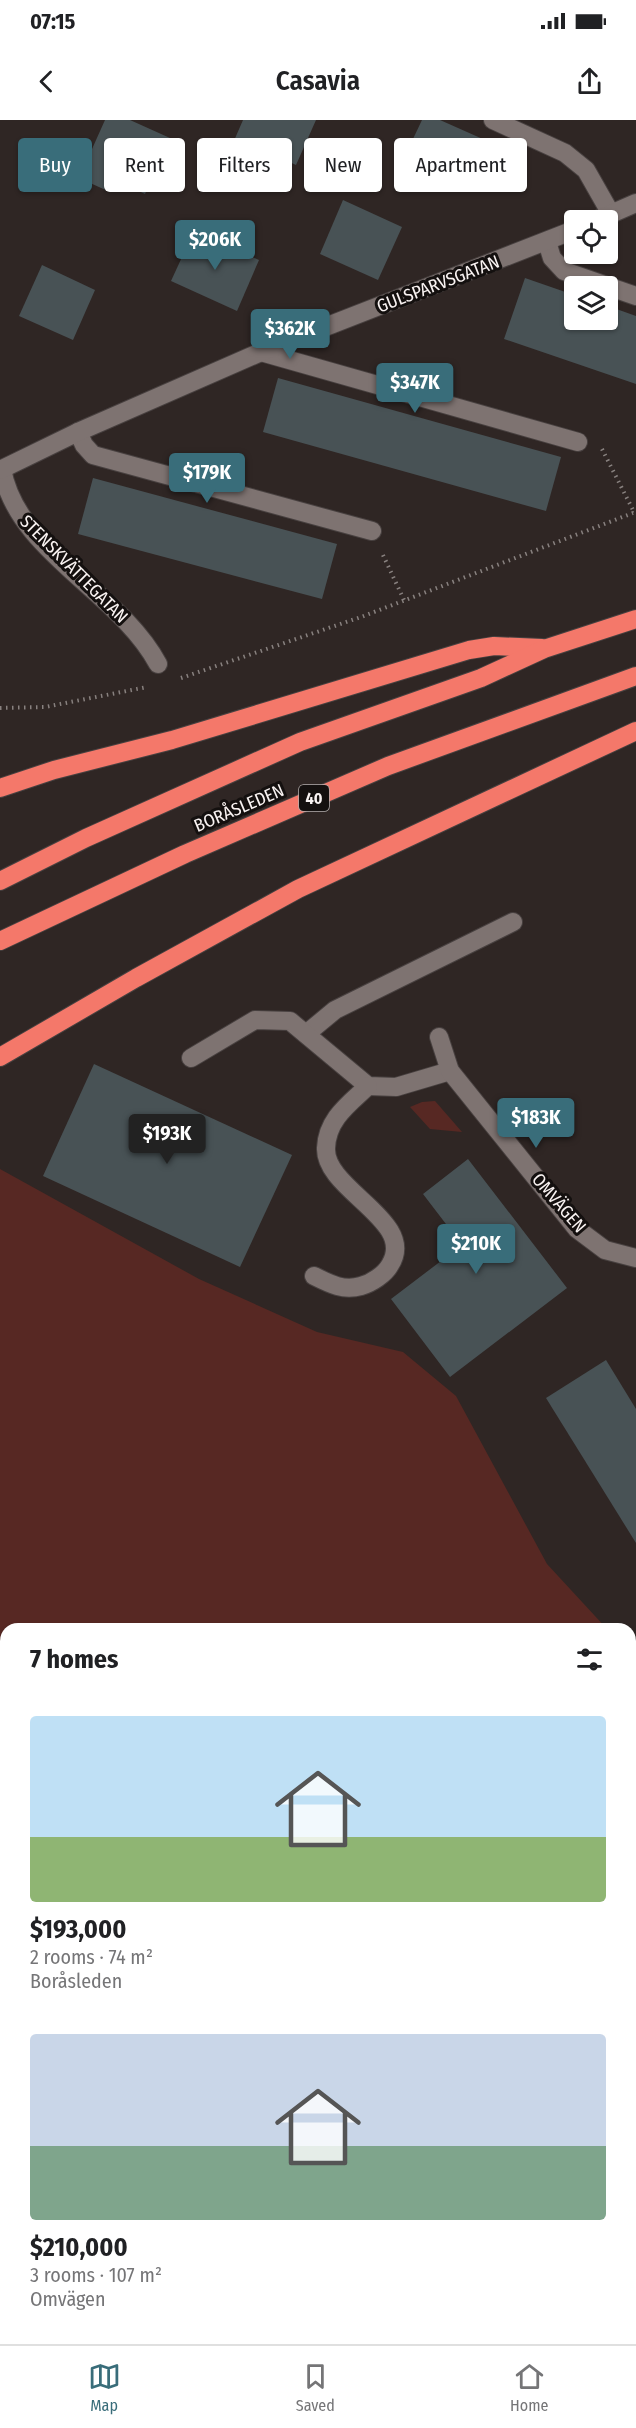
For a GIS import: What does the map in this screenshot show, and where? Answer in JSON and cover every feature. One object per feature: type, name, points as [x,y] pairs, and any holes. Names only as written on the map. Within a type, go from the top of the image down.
[{"type":"highway","name":"BORÅSLEDEN","points":[[0,881],[86,838],[300,742],[481,678],[544,649],[636,619]]},
{"type":"highway","points":[[0,788],[54,770],[172,740],[469,650],[494,646],[544,649]]},
{"type":"highway","name":"BORÅSLEDEN","points":[[0,941],[185,854],[388,766],[636,676]]},
{"type":"highway","points":[[0,1057],[298,888],[636,731]]},
{"type":"street","points":[[493,120],[565,153],[586,170],[601,210]]},
{"type":"street","points":[[618,211],[636,203]]},
{"type":"street","name":"GULSPARVSGATAN","points":[[1,470],[78,432],[261,352],[564,234]]},
{"type":"street","points":[[547,242],[552,258],[564,271],[636,296]]},
{"type":"street","points":[[261,352],[578,442]]},
{"type":"street","points":[[78,432],[84,445],[93,455],[372,531]]},
{"type":"street","name":"STENSKVÄTTEGATAN","points":[[1,470],[5,489],[16,511],[51,550],[121,614],[147,643],[158,664]]},
{"type":"street","points":[[306,1034],[335,1010],[513,922]]},
{"type":"street","points":[[191,1058],[255,1020],[290,1021],[368,1086],[396,1087],[450,1071]]},
{"type":"street","name":"OMVÄGEN","points":[[439,1037],[450,1071],[577,1229],[605,1250],[636,1258]]},
{"type":"street","points":[[314,1275],[332,1285],[349,1289],[368,1284],[388,1269],[396,1256],[396,1242],[387,1226],[336,1176],[326,1150],[335,1116],[368,1086]]},
{"type":"path","points":[[176,680],[246,658],[635,513],[604,450],[578,442]]},
{"type":"path","points":[[372,531],[404,600]]},
{"type":"path","points":[[0,708],[45,707],[156,685]]},
{"type":"shaded area","points":[[435,1101],[462,1132],[430,1129],[410,1107],[422,1102]]},
{"type":"shaded area","points":[[0,1169],[199,1279],[317,1332],[403,1352],[456,1396],[547,1564],[601,1623],[0,1623]]},
{"type":"building","points":[[105,120],[130,120],[170,138],[104,138],[104,189],[92,184],[92,149]]},
{"type":"building","points":[[243,120],[316,120],[308,138],[304,138],[304,147],[296,165],[292,163],[292,138],[235,138]]},
{"type":"building","points":[[422,120],[440,120],[480,138],[413,138]]},
{"type":"building","points":[[343,200],[402,227],[378,280],[320,254]]},
{"type":"building","points":[[194,231],[259,260],[237,311],[171,281]]},
{"type":"building","points":[[42,265],[95,290],[73,340],[19,316]]},
{"type":"building","points":[[525,278],[564,292],[564,330],[618,330],[618,310],[636,316],[636,384],[504,339]]},
{"type":"building","points":[[278,378],[561,457],[546,511],[263,432]]},
{"type":"building","points":[[93,478],[337,544],[322,599],[78,534]]},
{"type":"building","points":[[94,1064],[292,1155],[240,1267],[43,1176]]},
{"type":"building","points":[[468,1159],[567,1288],[450,1377],[391,1299],[462,1245],[423,1194]]},
{"type":"building","points":[[606,1360],[636,1409],[636,1543],[546,1398]]}]
